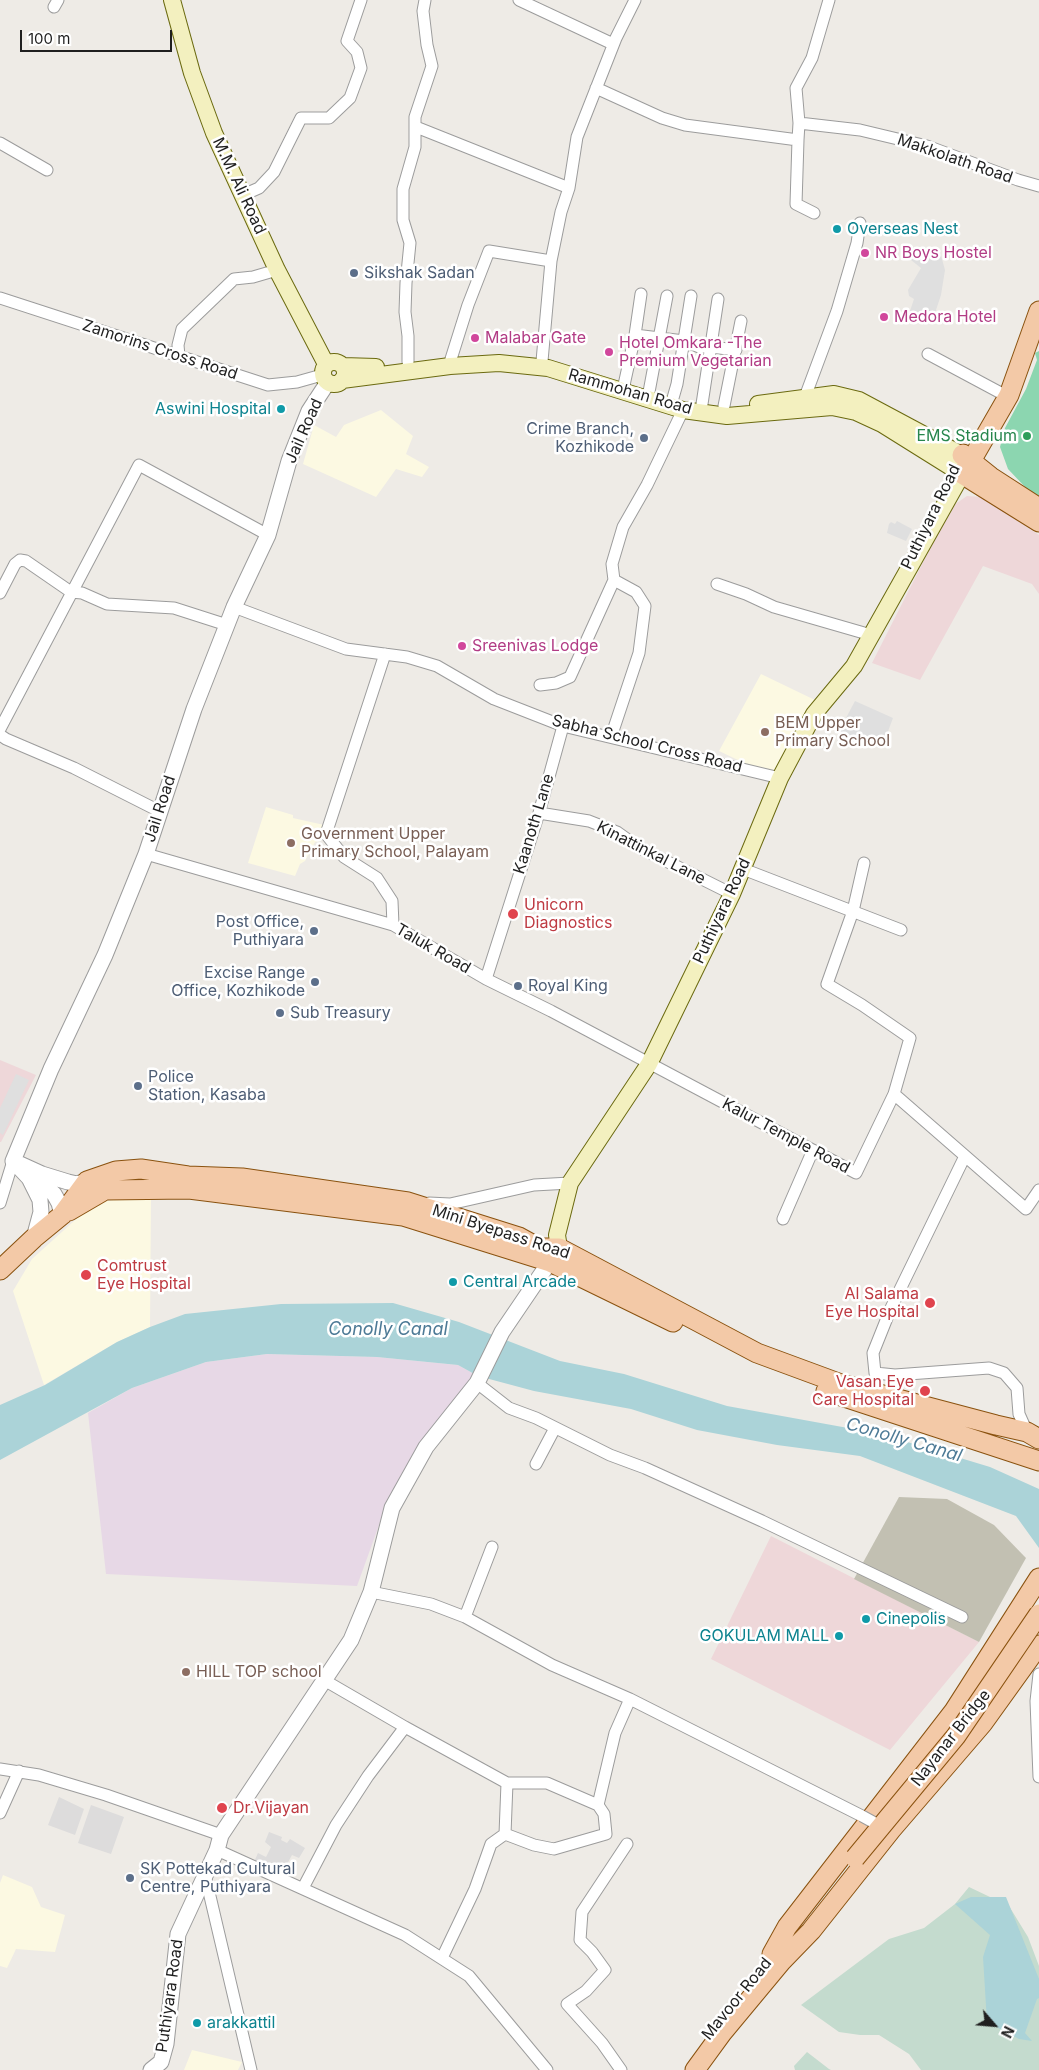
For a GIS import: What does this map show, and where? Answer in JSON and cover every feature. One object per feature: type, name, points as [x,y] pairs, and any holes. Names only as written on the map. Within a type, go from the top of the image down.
[{"type":"main road","name":"M.M. Ali Road","points":[[172,0],[192,73],[214,133],[277,270],[332,373]]},
{"type":"main road","points":[[962,465],[1009,395],[1039,311]]},
{"type":"main road","name":"Rammohan Road","points":[[332,373],[408,362],[451,359],[500,358],[542,361],[573,368],[649,392],[678,404]]},
{"type":"main road","name":"Rammohan Road","points":[[332,373],[499,364],[528,366],[557,370],[678,404],[710,407],[748,405],[834,394],[859,400],[962,465]]},
{"type":"main road","points":[[962,465],[999,392],[1015,374]]},
{"type":"main road","name":"Rammohan Road","points":[[710,407],[738,416],[832,407],[856,412],[962,465]]},
{"type":"main road","points":[[962,465],[990,476],[1039,508]]},
{"type":"main road","points":[[962,465],[1039,522]]},
{"type":"main road","name":"Puthiyara Road","points":[[554,1255],[570,1184],[649,1064],[732,894],[780,778],[814,714],[854,666],[902,578],[909,570],[950,493],[962,465]]},
{"type":"main road","name":"Mini Byepass Road","points":[[87,1181],[116,1171],[141,1169],[188,1176],[242,1178],[408,1202],[519,1237],[757,1352],[841,1384],[1033,1435]]},
{"type":"main road","points":[[62,1215],[87,1181]]},
{"type":"main road","points":[[0,1270],[62,1215],[105,1190],[189,1189],[402,1216],[554,1255],[737,1354],[836,1395],[1039,1461]]},
{"type":"main road","points":[[776,1958],[787,1927],[954,1712],[1038,1581]]},
{"type":"main road","name":"Nayanar Bridge","points":[[855,1858],[956,1736],[1039,1614]]},
{"type":"main road","points":[[776,1958],[811,1931],[890,1830],[983,1723],[1011,1684],[1036,1658]]},
{"type":"main road","points":[[986,1661],[987,1681],[992,1686],[1001,1688],[1011,1684]]},
{"type":"main road","name":"Mavoor Road","points":[[681,2070],[776,1958],[855,1858]]},
{"type":"main road","name":"Mavoor Road","points":[[695,2070],[776,1958]]},
{"type":"street","points":[[243,195],[259,188],[274,172],[301,118],[329,118],[350,98],[362,68],[357,52],[348,41],[361,0]]},
{"type":"street","points":[[408,362],[405,303],[410,243],[403,220],[403,189],[415,147],[415,117],[432,66],[427,45],[423,11],[425,0]]},
{"type":"street","points":[[519,0],[614,44]]},
{"type":"street","points":[[542,361],[551,261],[561,212],[569,188],[577,137],[614,44],[635,0]]},
{"type":"street","points":[[814,213],[796,204],[799,123],[796,88],[812,58],[829,0]]},
{"type":"street","points":[[596,88],[662,118],[685,125],[798,140]]},
{"type":"street","name":"Makkolath Road","points":[[799,123],[860,130],[927,146],[1039,186]]},
{"type":"street","points":[[416,127],[569,188]]},
{"type":"street","points":[[0,142],[47,170]]},
{"type":"street","points":[[805,397],[837,311],[857,243],[860,223]]},
{"type":"street","points":[[451,359],[489,250],[551,261]]},
{"type":"street","points":[[179,356],[178,345],[182,329],[234,279],[277,270]]},
{"type":"street","points":[[624,385],[635,335],[641,294]]},
{"type":"street","points":[[649,392],[667,296]]},
{"type":"street","points":[[540,685],[556,683],[570,677],[614,580],[612,564],[623,527],[647,485],[678,404],[684,341],[691,296]]},
{"type":"street","name":"Zamorins Cross Road","points":[[0,298],[268,386],[297,382],[332,373]]},
{"type":"street","points":[[710,407],[712,347],[718,299]]},
{"type":"street","points":[[710,407],[736,350],[741,321]]},
{"type":"street","points":[[635,335],[684,341],[699,347],[736,350]]},
{"type":"street","points":[[928,354],[999,392]]},
{"type":"street","name":"Jail Road","points":[[14,1161],[19,1144],[51,1069],[104,956],[146,854],[194,709],[234,607],[268,535],[289,461],[309,412],[332,373]]},
{"type":"street","points":[[0,729],[139,465],[268,535]]},
{"type":"street","points":[[0,593],[15,564],[20,560],[26,561],[71,592],[82,593],[107,604],[174,608],[227,625]]},
{"type":"street","points":[[611,737],[639,653],[645,606],[636,592],[614,580]]},
{"type":"street","points":[[717,584],[746,594],[774,607],[870,635]]},
{"type":"street","name":"Sabha School Cross Road","points":[[234,607],[346,648],[408,657],[437,666],[494,699],[563,726],[780,778]]},
{"type":"street","points":[[385,654],[326,834],[344,858],[377,878],[392,901],[393,925]]},
{"type":"street","name":"Kaanoth Lane","points":[[486,979],[539,813],[563,726]]},
{"type":"street","points":[[0,735],[74,768],[159,811]]},
{"type":"street","name":"Kinattinkal Lane","points":[[539,813],[589,821],[617,832],[638,847],[732,894]]},
{"type":"street","name":"Taluk Road","points":[[146,854],[393,925],[486,979],[551,1011],[649,1064]]},
{"type":"street","points":[[864,863],[853,911],[828,984],[910,1038],[894,1094],[1026,1209],[1039,1190]]},
{"type":"street","points":[[743,868],[901,930]]},
{"type":"street","name":"Kalur Temple Road","points":[[649,1064],[856,1172],[894,1094]]},
{"type":"street","points":[[783,1219],[812,1150]]},
{"type":"street","points":[[965,1156],[888,1317],[873,1353],[875,1373],[895,1375],[989,1368],[1004,1373],[1017,1388],[1019,1414],[1033,1435]]},
{"type":"street","points":[[14,1161],[42,1174],[68,1182],[77,1184],[87,1181]]},
{"type":"street","points":[[0,1203],[14,1161]]},
{"type":"street","points":[[14,1161],[54,1194],[62,1215]]},
{"type":"street","points":[[14,1161],[29,1178],[40,1200],[41,1212],[34,1238]]},
{"type":"street","points":[[408,1202],[450,1204],[534,1185],[570,1184]]},
{"type":"street","name":"Puthiyara Road","points":[[151,2070],[161,2062],[166,2044],[178,1934],[217,1850],[222,1835],[351,1640],[371,1592],[392,1508],[426,1447],[477,1383],[502,1332],[554,1255]]},
{"type":"street","points":[[477,1383],[509,1408],[610,1455],[644,1468],[762,1521],[962,1617]]},
{"type":"street","points":[[536,1464],[555,1428]]},
{"type":"street","points":[[465,1617],[492,1547]]},
{"type":"street","points":[[371,1592],[431,1604],[465,1617],[552,1665],[630,1699],[875,1823]]},
{"type":"street","points":[[1036,1658],[1039,1777]]},
{"type":"street","points":[[324,1680],[507,1784],[547,1783],[598,1805],[604,1814],[606,1834],[554,1849],[534,1845],[505,1834]]},
{"type":"street","points":[[598,1805],[615,1733],[630,1699]]},
{"type":"street","points":[[303,1888],[336,1825],[368,1776],[406,1727]]},
{"type":"street","points":[[0,1769],[39,1775],[106,1795],[222,1835]]},
{"type":"street","points":[[0,1813],[19,1772]]},
{"type":"street","points":[[505,1834],[507,1784]]},
{"type":"street","points":[[442,1958],[475,1889],[491,1844],[505,1834]]},
{"type":"street","points":[[621,2070],[602,2043],[567,2004],[586,1991],[605,1970],[592,1952],[580,1940],[582,1912],[627,1844]]},
{"type":"street","points":[[217,1850],[405,1935],[469,1976],[546,2070]]},
{"type":"street","points":[[205,1875],[251,2070]]},
{"type":"shaded area","points":[[924,249],[940,252],[945,270],[941,295],[933,319],[909,314],[914,299],[909,296],[908,290],[921,268],[911,260],[915,253]]},
{"type":"shaded area","points":[[381,410],[413,436],[406,454],[429,467],[422,477],[396,469],[376,497],[303,464],[314,425],[336,437],[344,425]]},
{"type":"shaded area","points":[[967,496],[981,497],[1039,535],[1039,594],[1032,584],[983,566],[920,680],[872,663],[951,507]]},
{"type":"shaded area","points":[[897,521],[912,529],[906,541],[887,533],[889,524],[891,522],[895,524]]},
{"type":"shaded area","name":"BEM Upper Primary School","points":[[761,674],[817,701],[778,779],[719,751]]},
{"type":"shaded area","points":[[855,701],[893,718],[887,734],[872,745],[858,745],[838,733]]},
{"type":"shaded area","points":[[266,807],[293,815],[293,818],[324,825],[319,841],[315,842],[305,861],[300,864],[295,876],[248,863]]},
{"type":"shaded area","points":[[0,1060],[36,1075],[1,1142],[0,1142]]},
{"type":"shaded area","points":[[16,1074],[29,1080],[3,1135],[0,1133],[0,1108]]},
{"type":"shaded area","name":"Comtrust Eye Hospital","points":[[151,1196],[150,1327],[117,1342],[44,1385],[13,1291],[32,1259],[95,1202]]},
{"type":"shaded area","points":[[267,1354],[377,1357],[458,1365],[478,1376],[387,1503],[357,1586],[106,1574],[88,1413],[132,1388],[206,1362]]},
{"type":"shaded area","points":[[899,1497],[947,1499],[994,1525],[1026,1558],[979,1642],[854,1579]]},
{"type":"shaded area","name":"GOKULAM MALL","points":[[771,1536],[979,1642],[890,1750],[711,1659]]},
{"type":"shaded area","points":[[59,1797],[84,1809],[75,1835],[48,1825]]},
{"type":"shaded area","points":[[91,1805],[124,1817],[111,1854],[78,1843]]},
{"type":"shaded area","points":[[269,1832],[282,1837],[281,1840],[287,1843],[290,1839],[305,1848],[299,1858],[292,1855],[286,1866],[292,1870],[288,1879],[272,1871],[272,1868],[267,1866],[266,1869],[254,1862],[258,1853],[266,1857],[271,1847],[265,1842]]},
{"type":"shaded area","points":[[3,1875],[32,1887],[41,1907],[65,1915],[55,1952],[16,1949],[7,1968],[0,1966],[0,1883]]},
{"type":"shaded area","points":[[192,2050],[242,2062],[238,2070],[184,2070]]},
{"type":"green space","name":"EMS Stadium","points":[[1039,351],[1039,496],[1026,488],[1008,469],[1000,447],[1005,428],[1026,389],[1037,360],[1035,353]]},
{"type":"green space","points":[[969,1887],[1009,1906],[1028,1937],[1039,1966],[1039,2070],[921,2070],[909,2054],[879,2035],[839,2032],[801,2005],[889,1939],[924,1928],[955,1904]]},
{"type":"green space","points":[[807,2052],[831,2070],[795,2070],[794,2066]]},
{"type":"water","name":"Conolly Canal","points":[[393,1303],[459,1322],[560,1361],[624,1374],[727,1406],[881,1434],[990,1467],[1039,1489],[1039,1548],[1016,1516],[860,1456],[777,1445],[697,1430],[631,1409],[534,1391],[478,1376],[458,1365],[377,1357],[267,1354],[206,1362],[132,1388],[0,1460],[0,1405],[45,1385],[117,1342],[150,1327],[185,1314],[281,1304]]},
{"type":"water","points":[[971,1897],[1006,1897],[1039,1979],[1039,1998],[1025,2033],[1032,2041],[1019,2039],[987,2022],[983,1957],[990,1935],[955,1904]]},
{"type":"place","name":"Overseas Nest","points":[[837,229]]},
{"type":"place","name":"NR Boys Hostel","points":[[865,253]]},
{"type":"place","name":"Sikshak Sadan","points":[[354,273]]},
{"type":"place","name":"Medora Hotel","points":[[884,317]]},
{"type":"place","name":"Malabar Gate","points":[[475,338]]},
{"type":"place","name":"Hotel Omkara -The Premium Vegetarian","points":[[609,352]]},
{"type":"place","name":"Aswini Hospital","points":[[281,409]]},
{"type":"place","name":"EMS Stadium","points":[[1027,436]]},
{"type":"place","name":"Crime Branch, Kozhikode","points":[[644,438]]},
{"type":"place","name":"Sreenivas Lodge","points":[[462,646]]},
{"type":"place","name":"BEM Upper Primary School","points":[[765,732]]},
{"type":"place","name":"Government Upper Primary School, Palayam","points":[[291,843]]},
{"type":"place","name":"Unicorn Diagnostics","points":[[513,914]]},
{"type":"place","name":"Post Office, Puthiyara","points":[[314,931]]},
{"type":"place","name":"Excise Range Office, Kozhikode","points":[[315,982]]},
{"type":"place","name":"Royal King","points":[[518,986]]},
{"type":"place","name":"Sub Treasury","points":[[280,1013]]},
{"type":"place","name":"Police Station, Kasaba","points":[[138,1086]]},
{"type":"place","name":"Comtrust Eye Hospital","points":[[86,1275]]},
{"type":"place","name":"Central Arcade","points":[[453,1282]]},
{"type":"place","name":"Al Salama Eye Hospital","points":[[930,1303]]},
{"type":"place","name":"Vasan Eye Care Hospital","points":[[925,1391]]},
{"type":"place","name":"Cinepolis","points":[[866,1619]]},
{"type":"place","name":"GOKULAM MALL","points":[[839,1636]]},
{"type":"place","name":"HILL TOP school","points":[[186,1672]]},
{"type":"place","name":"Dr.Vijayan","points":[[222,1808]]},
{"type":"place","name":"SK Pottekad Cultural Centre, Puthiyara","points":[[130,1878]]},
{"type":"place","name":"arakkattil","points":[[197,2023]]}]
